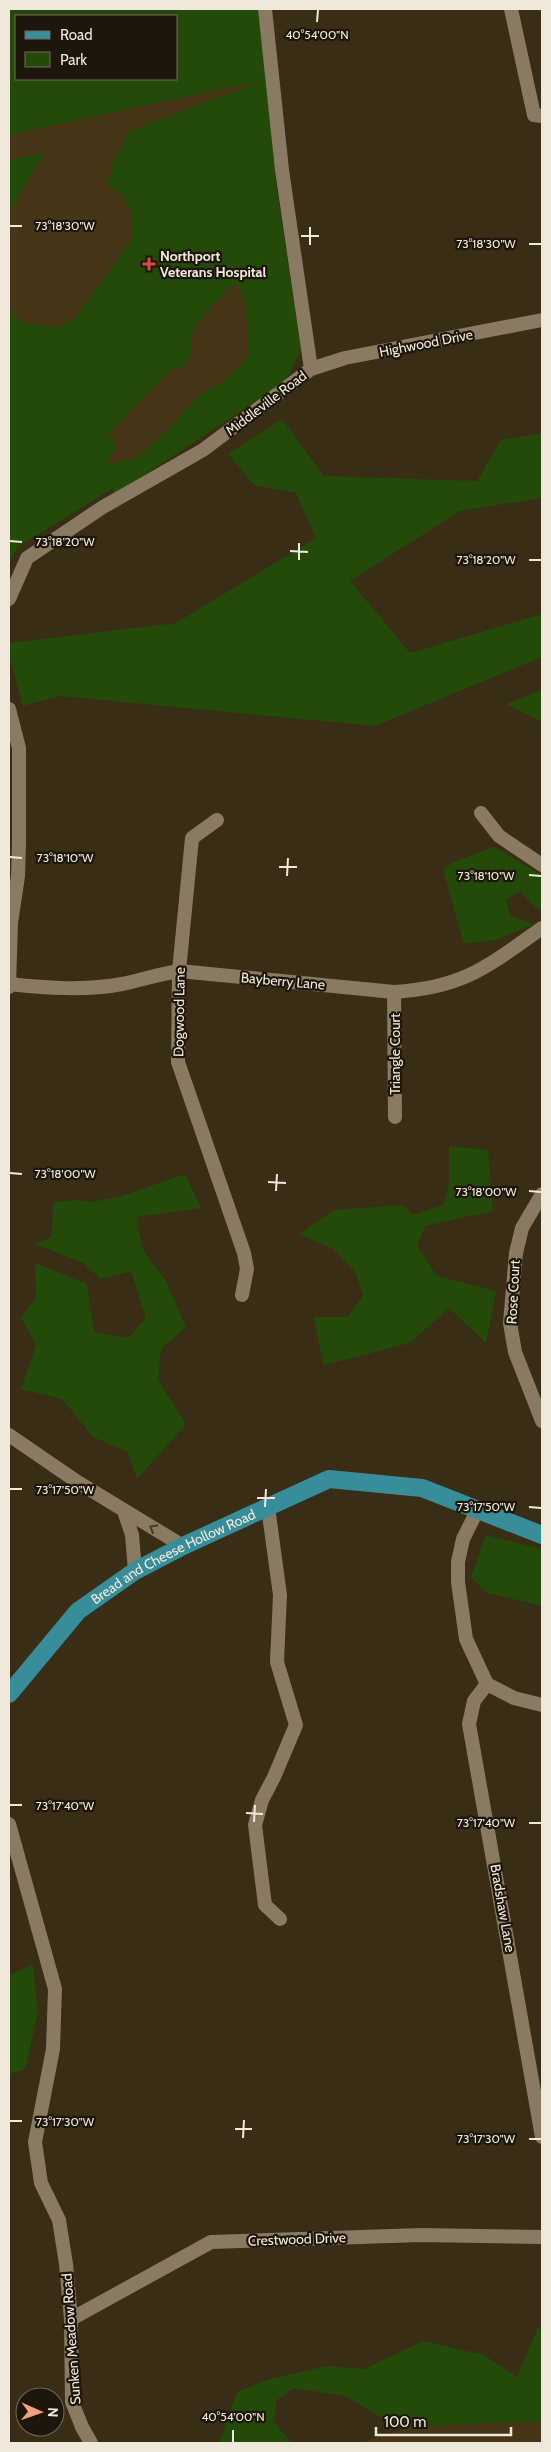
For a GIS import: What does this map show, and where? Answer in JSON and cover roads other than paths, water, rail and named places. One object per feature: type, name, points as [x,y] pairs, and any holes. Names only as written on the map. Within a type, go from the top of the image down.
[{"type":"main road","name":"Bread and Cheese Hollow Road","points":[[9,1694],[78,1611],[135,1571],[183,1546],[329,1480],[422,1488],[542,1535]]},
{"type":"street","name":"Middleville Road","points":[[9,599],[27,558],[103,507],[203,450],[311,369],[282,170],[265,9]]},
{"type":"street","points":[[511,9],[534,115],[542,116]]},
{"type":"street","name":"Highwood Drive","points":[[311,369],[345,358],[542,320]]},
{"type":"street","points":[[9,709],[19,748],[18,876],[12,923],[9,986]]},
{"type":"street","points":[[481,813],[499,836],[542,866]]},
{"type":"street","name":"Dogwood Lane","points":[[217,820],[192,838],[179,971],[178,1062],[244,1253],[247,1269],[242,1295]]},
{"type":"street","name":"Bayberry Lane","points":[[9,986],[82,988],[123,984],[158,974],[179,971],[394,992],[434,988],[476,974],[542,928]]},
{"type":"street","name":"Triangle Court","points":[[394,992],[395,1117]]},
{"type":"street","name":"Rose Court","points":[[542,1194],[522,1228],[516,1252],[510,1323],[515,1352],[542,1421]]},
{"type":"street","points":[[9,1435],[183,1546]]},
{"type":"street","points":[[268,1507],[280,1595],[277,1662],[296,1724],[274,1777],[262,1800],[255,1825],[265,1905],[280,1919]]},
{"type":"street","points":[[124,1510],[132,1535],[135,1571]]},
{"type":"street","points":[[477,1511],[463,1539],[458,1562],[458,1582],[466,1639],[487,1684],[514,1698],[542,1705]]},
{"type":"street","name":"Bradshaw Lane","points":[[487,1684],[474,1701],[470,1724],[542,2137]]},
{"type":"street","name":"Sunken Meadow Road","points":[[9,1824],[55,1989],[53,2049],[35,2142],[41,2183],[59,2220],[66,2264],[71,2319],[72,2402],[91,2443]]},
{"type":"street","name":"Crestwood Drive","points":[[71,2319],[211,2242],[422,2235],[542,2237]]},
{"type":"place","name":"Northport Veterans Hospital","points":[[149,264]]}]
